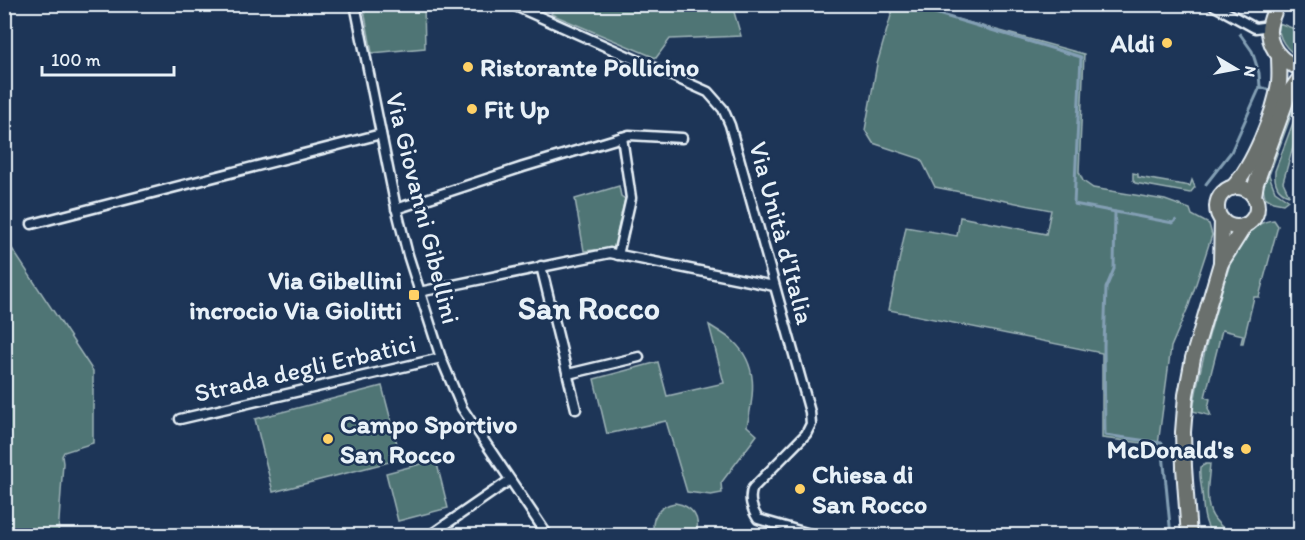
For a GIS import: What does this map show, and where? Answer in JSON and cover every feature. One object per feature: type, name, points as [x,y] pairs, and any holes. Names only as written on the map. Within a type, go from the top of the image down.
[{"type":"main road","points":[[1221,263],[1256,212],[1257,204],[1254,196],[1256,183],[1283,93],[1279,55],[1269,33],[1277,4]]},
{"type":"main road","points":[[1279,55],[1285,61],[1300,67]]},
{"type":"main road","points":[[1245,225],[1233,227],[1222,220],[1218,204],[1222,194],[1240,180],[1283,93],[1300,78]]},
{"type":"main road","points":[[1232,188],[1244,189],[1254,196]]},
{"type":"main road","points":[[1189,536],[1184,455],[1186,395],[1193,358],[1221,263],[1222,220]]},
{"type":"main road","points":[[1188,510],[1199,536]]},
{"type":"street","name":"Via Giovanni Gibellini","points":[[355,4],[396,209],[419,292],[441,358],[462,408],[548,536]]},
{"type":"street","name":"Via Unità d'Italia","points":[[512,4],[708,92],[723,109],[730,125],[810,412],[811,424],[806,434],[753,488],[750,493],[751,499],[758,519],[817,536]]},
{"type":"street","points":[[1211,4],[1256,28],[1271,23]]},
{"type":"street","points":[[32,224],[381,134]]},
{"type":"street","points":[[396,209],[629,135],[682,138]]},
{"type":"street","points":[[618,255],[631,198],[622,137]]},
{"type":"street","points":[[419,292],[610,253],[774,286]]},
{"type":"street","points":[[541,266],[576,409]]},
{"type":"street","points":[[568,374],[639,357]]},
{"type":"street","name":"Strada degli Erbatici","points":[[180,419],[441,358]]},
{"type":"street","points":[[429,536],[510,480]]},
{"type":"green space","points":[[363,5],[424,5],[425,48],[372,53]]},
{"type":"green space","points":[[555,5],[732,5],[741,36],[670,39],[656,58],[551,14]]},
{"type":"green space","points":[[894,5],[905,5],[1084,54],[1079,172],[1083,181],[1093,188],[1165,200],[1190,209],[1192,215],[1209,224],[1212,235],[1189,305],[1171,347],[1158,445],[1102,438],[1102,353],[889,310],[906,227],[957,236],[960,217],[1046,234],[1051,210],[935,187],[921,159],[873,143],[865,130],[877,64]]},
{"type":"green space","points":[[1279,23],[1300,31],[1300,57],[1284,43]]},
{"type":"green space","points":[[1296,95],[1298,97],[1269,175],[1275,191],[1288,200],[1283,204],[1265,197],[1263,188]]},
{"type":"green space","points":[[1300,104],[1300,122],[1283,182],[1289,195],[1277,186],[1275,171]]},
{"type":"green space","points":[[1133,173],[1138,174],[1138,177],[1190,186],[1192,180],[1195,187],[1190,193],[1135,183]]},
{"type":"green space","points":[[619,186],[621,196],[625,199],[614,248],[584,251],[575,199]]},
{"type":"green space","points":[[1274,220],[1278,226],[1259,297],[1254,297],[1243,343],[1241,343],[1243,335],[1222,330],[1205,397],[1210,399],[1208,408],[1211,416],[1193,411],[1205,350],[1234,253],[1251,230],[1259,224]]},
{"type":"green space","points":[[5,238],[93,371],[93,443],[64,452],[62,456],[58,535],[5,535]]},
{"type":"green space","points":[[709,325],[733,341],[747,360],[751,370],[753,392],[747,426],[757,435],[721,483],[722,493],[711,495],[687,492],[666,421],[607,434],[594,379],[658,362],[667,396],[724,383]]},
{"type":"green space","name":"Campo Sportivo San Rocco","points":[[382,386],[401,459],[273,492],[255,419]]},
{"type":"green space","points":[[436,460],[448,508],[398,521],[386,473]]},
{"type":"green space","points":[[1210,464],[1208,505],[1211,513],[1223,528],[1234,535],[1212,535],[1206,523],[1200,467]]},
{"type":"green space","points":[[675,503],[687,507],[694,514],[697,523],[696,535],[654,535],[654,518],[664,507]]},
{"type":"waterway","points":[[905,4],[1081,57],[1074,204],[1173,223],[1176,220]]},
{"type":"waterway","points":[[1206,184],[1231,152],[1260,87],[1259,73],[1252,51],[1240,34]]},
{"type":"waterway","points":[[1260,87],[1273,91]]},
{"type":"waterway","points":[[1291,96],[1300,99]]},
{"type":"waterway","points":[[1115,212],[1114,269],[1106,288],[1105,435],[1162,443],[1171,536]]},
{"type":"place","name":"Aldi","points":[[1167,43]]},
{"type":"place","name":"Ristorante Pollicino","points":[[468,67]]},
{"type":"place","name":"Fit Up","points":[[472,109]]},
{"type":"place","name":"Via Gibellini incrocio Via Giolitti","points":[[414,295]]},
{"type":"place","name":"Campo Sportivo San Rocco","points":[[328,439]]},
{"type":"place","name":"McDonald's","points":[[1246,449]]},
{"type":"place","name":"Chiesa di San Rocco","points":[[800,489]]},
{"type":"district","name":"San Rocco","points":[[589,308]]}]
